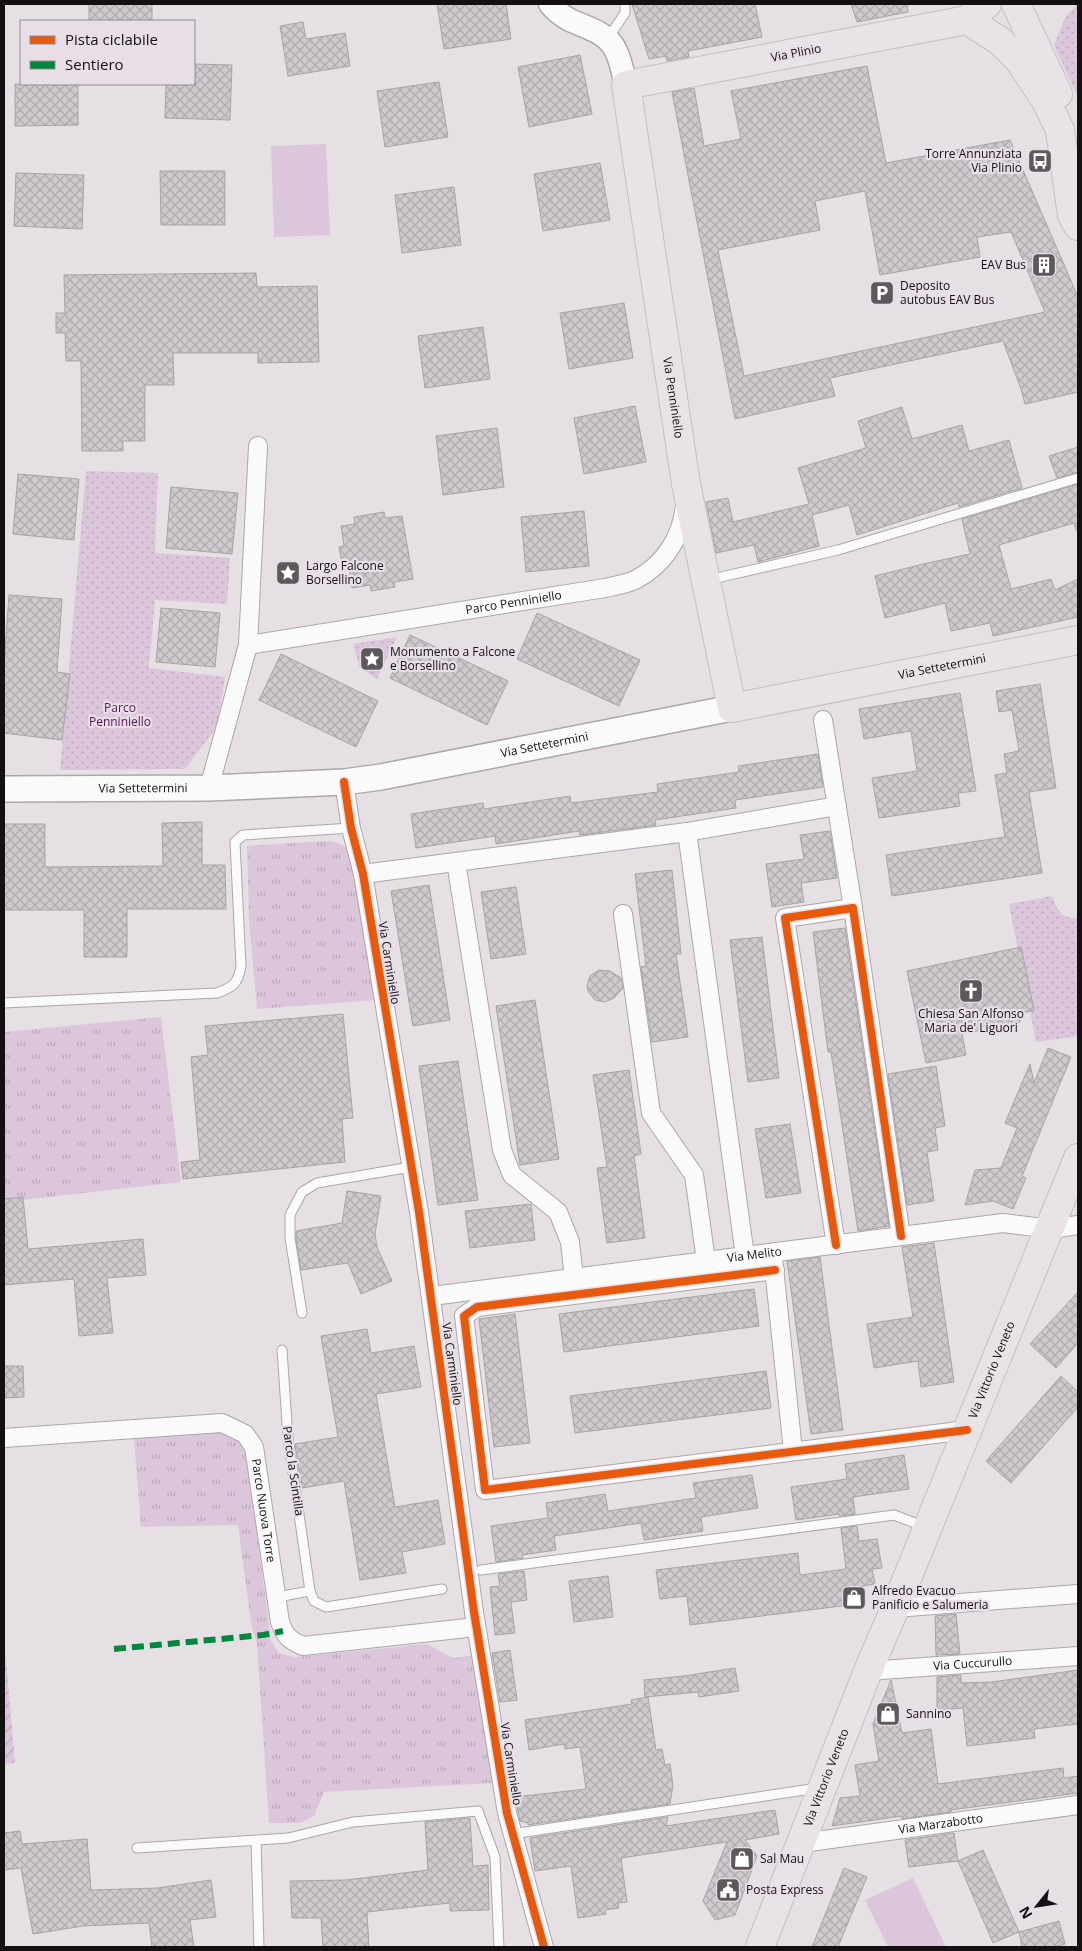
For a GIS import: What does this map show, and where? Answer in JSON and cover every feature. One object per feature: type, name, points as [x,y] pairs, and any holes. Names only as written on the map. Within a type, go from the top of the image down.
[{"type":"main road","points":[[1016,4],[1063,103],[1078,128]]},
{"type":"main road","name":"Via Plinio","points":[[626,85],[977,12],[1000,41],[1019,60],[1046,101],[1060,130],[1074,214]]},
{"type":"main road","name":"Via Penniniello","points":[[626,85],[686,484],[732,708]]},
{"type":"main road","name":"Via Settetermini","points":[[4,789],[209,788],[344,782],[381,777],[1078,640]]},
{"type":"main road","name":"Via Vittorio Veneto","points":[[760,1947],[868,1671],[1051,1229],[1078,1158]]},
{"type":"street","points":[[550,4],[557,12],[568,19],[594,30],[607,39],[616,50],[626,85]]},
{"type":"street","points":[[209,788],[248,645],[258,446]]},
{"type":"street","name":"Parco Penniniello","points":[[248,645],[605,588],[635,580],[656,565],[672,548],[682,527],[686,484]]},
{"type":"street","points":[[823,720],[853,908],[901,1236]]},
{"type":"street","name":"Via Carminiello","points":[[344,782],[363,874],[432,1296],[476,1627],[512,1834],[544,1947]]},
{"type":"street","points":[[363,874],[687,832],[837,806]]},
{"type":"street","points":[[687,832],[745,1256]]},
{"type":"street","points":[[456,862],[502,1150],[512,1175],[558,1212],[570,1242],[574,1278]]},
{"type":"street","points":[[836,1245],[785,918],[853,908]]},
{"type":"street","points":[[623,914],[650,1112],[694,1175],[706,1261]]},
{"type":"street","name":"Via Melito","points":[[432,1296],[745,1256],[773,1262],[836,1245],[1003,1223],[1051,1229],[1078,1225]]},
{"type":"street","points":[[793,1452],[773,1262],[477,1307],[464,1316],[485,1490],[793,1452],[967,1430]]},
{"type":"street","name":"Parco Nuova Torre","points":[[4,1438],[222,1423],[245,1434],[254,1447],[283,1630],[290,1641],[303,1646],[476,1627]]},
{"type":"street","points":[[895,1608],[1078,1594]]},
{"type":"street","name":"Via Cuccurullo","points":[[868,1671],[1078,1656]]},
{"type":"street","name":"Via Marzabotto","points":[[802,1843],[1078,1805]]},
{"type":"lane","points":[[607,39],[625,12],[625,4]]},
{"type":"lane","points":[[706,580],[838,550],[1078,478]]},
{"type":"lane","points":[[4,1003],[217,993],[230,989],[239,979],[242,966],[235,842],[243,835],[352,828]]},
{"type":"lane","points":[[302,1313],[290,1238],[290,1215],[302,1192],[317,1183],[411,1167]]},
{"type":"lane","name":"Parco la Scintilla","points":[[282,1350],[288,1438],[310,1591]]},
{"type":"lane","points":[[481,1570],[894,1515],[927,1528]]},
{"type":"lane","points":[[277,1597],[310,1591],[314,1601],[326,1607],[442,1590]]},
{"type":"lane","points":[[512,1834],[823,1787]]},
{"type":"lane","points":[[137,1848],[288,1838],[353,1822],[478,1811],[495,1857],[499,1947]]},
{"type":"lane","points":[[256,1840],[259,1947]]},
{"type":"green space","points":[[1077,4],[1078,98],[1054,45],[1065,18]]},
{"type":"green space","points":[[326,144],[330,235],[274,237],[271,146]]},
{"type":"green space","name":"Parco Penniniello","points":[[86,471],[158,473],[155,553],[230,558],[227,604],[155,600],[149,668],[225,677],[217,727],[185,769],[60,770]]},
{"type":"green space","points":[[397,637],[377,679],[360,668],[353,644]]},
{"type":"green space","points":[[327,841],[343,846],[354,859],[377,1000],[257,1009],[249,921],[247,846]]},
{"type":"green space","points":[[1052,896],[1061,913],[1068,917],[1078,918],[1078,1036],[1036,1042],[1009,904]]},
{"type":"green space","points":[[161,1017],[181,1182],[4,1202],[4,1032]]},
{"type":"green space","points":[[207,1430],[228,1435],[241,1444],[247,1460],[271,1641],[279,1653],[295,1657],[427,1644],[453,1658],[475,1655],[493,1783],[324,1792],[314,1816],[301,1823],[269,1823],[257,1644],[251,1622],[238,1525],[141,1527],[134,1438]]},
{"type":"green space","points":[[4,1648],[15,1763],[4,1764]]},
{"type":"green space","points":[[913,1878],[946,1947],[888,1947],[865,1900]]},
{"type":"building","points":[[89,4],[152,4],[152,20],[89,20]]},
{"type":"building","points":[[437,4],[506,4],[511,39],[444,49]]},
{"type":"building","points":[[632,4],[755,4],[762,37],[688,51],[689,57],[667,61],[666,56],[649,59]]},
{"type":"building","points":[[851,4],[907,4],[908,12],[857,22]]},
{"type":"building","points":[[303,22],[306,39],[345,33],[350,66],[288,76],[280,26]]},
{"type":"building","points":[[580,55],[592,114],[529,127],[518,67]]},
{"type":"building","points":[[195,64],[232,65],[230,120],[165,118],[166,85],[195,85]]},
{"type":"building","points":[[867,66],[886,163],[1010,140],[1078,297],[1078,392],[1025,404],[1003,341],[830,378],[835,396],[735,419],[672,92],[694,88],[704,146],[741,139],[731,91]],"holes":[[[865,191],[880,275],[980,257],[977,237],[1011,232],[1045,312],[744,376],[718,250],[820,230],[815,201]]]},
{"type":"building","points":[[439,82],[448,137],[385,147],[377,91]]},
{"type":"building","points":[[15,84],[78,85],[78,125],[15,126]]},
{"type":"building","points":[[600,163],[610,220],[543,231],[534,174]]},
{"type":"building","points":[[160,171],[225,171],[225,225],[161,225]]},
{"type":"building","points":[[16,173],[84,175],[82,229],[14,226]]},
{"type":"building","points":[[454,187],[461,245],[402,253],[395,195]]},
{"type":"building","points":[[256,273],[257,287],[317,286],[319,362],[258,363],[258,353],[173,353],[174,385],[145,385],[145,441],[123,441],[123,451],[82,451],[81,361],[66,361],[65,333],[56,333],[56,313],[65,313],[64,275]]},
{"type":"building","points":[[624,303],[633,358],[569,369],[560,313]]},
{"type":"building","points":[[483,327],[490,379],[425,388],[418,336]]},
{"type":"building","points":[[635,406],[646,462],[584,474],[574,418]]},
{"type":"building","points":[[902,407],[912,439],[962,425],[969,451],[1009,440],[1022,488],[959,507],[958,503],[857,535],[849,505],[812,515],[819,546],[758,562],[754,545],[716,553],[706,502],[728,498],[733,522],[809,504],[798,468],[866,448],[858,421]]},
{"type":"building","points":[[497,428],[504,487],[443,495],[436,436]]},
{"type":"building","points":[[1078,447],[1078,472],[1057,478],[1049,456]]},
{"type":"building","points":[[18,474],[79,479],[74,540],[13,534]]},
{"type":"building","points":[[1078,484],[1078,530],[1076,530],[1074,523],[999,545],[1011,589],[1051,579],[1055,590],[1078,579],[1078,617],[993,636],[990,623],[951,631],[945,603],[885,618],[875,576],[970,554],[962,519]]},
{"type":"building","points":[[171,487],[238,493],[232,554],[166,548]]},
{"type":"building","points":[[584,511],[589,566],[526,572],[521,517]]},
{"type":"building","points":[[384,512],[385,518],[402,516],[413,579],[394,582],[395,587],[371,591],[370,585],[352,588],[349,569],[343,570],[339,547],[344,546],[341,526],[355,524],[354,517]]},
{"type":"building","points":[[9,595],[62,599],[57,672],[70,674],[62,740],[4,733],[4,665]]},
{"type":"building","points":[[161,608],[220,613],[215,667],[156,662]]},
{"type":"building","points":[[537,613],[640,660],[619,706],[517,659]]},
{"type":"building","points":[[410,635],[508,681],[487,725],[390,678]]},
{"type":"building","points":[[281,654],[378,701],[356,747],[259,700]]},
{"type":"building","points":[[1040,684],[1056,788],[1029,792],[1042,873],[892,896],[886,855],[1005,837],[995,775],[1007,773],[1004,754],[1019,751],[1012,710],[999,712],[996,691]]},
{"type":"building","points":[[960,693],[976,791],[958,793],[960,806],[879,818],[872,778],[917,771],[911,731],[864,739],[859,709]]},
{"type":"building","points":[[818,754],[823,787],[735,800],[736,808],[655,820],[656,825],[580,835],[579,831],[496,844],[495,836],[416,848],[411,814],[483,803],[484,809],[570,796],[571,803],[658,792],[657,784],[739,772],[738,766]]},
{"type":"building","points":[[202,822],[202,865],[225,865],[226,909],[127,909],[127,957],[84,957],[84,910],[4,910],[4,824],[45,824],[45,867],[163,866],[162,823]]},
{"type":"building","points":[[830,831],[837,878],[801,883],[804,902],[772,907],[766,864],[804,859],[800,835]]},
{"type":"building","points":[[672,870],[681,954],[676,954],[688,1037],[652,1042],[641,967],[646,966],[635,874]]},
{"type":"building","points":[[429,885],[450,1020],[413,1026],[391,891]]},
{"type":"building","points":[[516,887],[526,954],[491,959],[481,892]]},
{"type":"building","points":[[845,928],[889,1226],[858,1231],[831,1052],[828,1052],[813,932]]},
{"type":"building","points":[[762,937],[779,1078],[748,1082],[730,940]]},
{"type":"building","name":"Chiesa San Alfonso Maria de' Liguori","points":[[1021,947],[1034,1010],[1019,1014],[1020,1022],[962,1034],[966,1055],[926,1063],[907,971]]},
{"type":"building","points":[[599,970],[610,971],[621,978],[623,988],[614,998],[605,1002],[595,1000],[588,991],[587,986],[590,976]]},
{"type":"building","points":[[535,1000],[559,1159],[520,1165],[496,1006]]},
{"type":"building","points":[[343,1014],[353,1118],[342,1119],[345,1162],[183,1179],[181,1162],[200,1160],[191,1057],[208,1055],[205,1026]]},
{"type":"building","points":[[1048,1048],[1071,1057],[1022,1176],[1026,1178],[1013,1209],[993,1201],[965,1205],[975,1170],[1001,1168],[1017,1128],[1005,1123],[1030,1064],[1034,1083]]},
{"type":"building","points":[[458,1061],[478,1200],[438,1205],[419,1066]]},
{"type":"building","points":[[936,1066],[945,1126],[935,1128],[938,1150],[927,1152],[934,1201],[907,1205],[888,1074]]},
{"type":"building","points":[[629,1070],[641,1154],[634,1156],[645,1238],[607,1243],[597,1168],[607,1167],[593,1075]]},
{"type":"building","points":[[790,1124],[801,1193],[766,1198],[755,1129]]},
{"type":"building","points":[[347,1191],[381,1196],[375,1234],[377,1247],[392,1281],[361,1294],[348,1263],[301,1270],[296,1238],[296,1231],[342,1223]]},
{"type":"building","points":[[23,1197],[28,1249],[143,1239],[146,1275],[107,1278],[113,1333],[79,1336],[74,1279],[4,1285],[4,1199]]},
{"type":"building","points":[[531,1204],[535,1240],[470,1248],[465,1211]]},
{"type":"building","points":[[934,1243],[954,1382],[921,1387],[918,1361],[874,1368],[867,1324],[913,1317],[902,1247]]},
{"type":"building","points":[[820,1257],[843,1430],[811,1434],[787,1261]]},
{"type":"building","points":[[754,1289],[759,1326],[564,1352],[559,1314]]},
{"type":"building","points":[[1078,1292],[1078,1343],[1056,1368],[1030,1344]]},
{"type":"building","points":[[515,1314],[530,1443],[494,1447],[479,1319]]},
{"type":"building","points":[[367,1329],[371,1353],[414,1346],[421,1387],[376,1394],[395,1507],[438,1500],[445,1544],[402,1552],[406,1573],[360,1580],[344,1481],[302,1488],[295,1444],[338,1437],[321,1336]]},
{"type":"building","points":[[4,1366],[23,1366],[24,1397],[4,1398]]},
{"type":"building","points":[[766,1371],[771,1408],[575,1433],[570,1396]]},
{"type":"building","points":[[1061,1376],[1078,1392],[1078,1407],[1011,1483],[986,1461]]},
{"type":"building","points":[[904,1455],[909,1489],[853,1497],[855,1514],[839,1516],[839,1514],[796,1520],[791,1487],[847,1479],[845,1464]]},
{"type":"building","points":[[752,1475],[758,1508],[701,1517],[703,1531],[644,1540],[641,1523],[554,1536],[556,1550],[522,1555],[523,1558],[496,1562],[491,1526],[548,1518],[546,1503],[605,1494],[608,1511],[696,1498],[693,1483]]},
{"type":"building","points":[[857,1526],[859,1541],[877,1539],[882,1568],[872,1569],[875,1584],[863,1586],[865,1603],[690,1625],[687,1596],[660,1599],[656,1570],[798,1553],[800,1575],[846,1569],[841,1528]]},
{"type":"building","points":[[524,1571],[527,1600],[511,1602],[515,1633],[495,1635],[490,1587],[500,1586],[498,1574]]},
{"type":"building","points":[[608,1576],[613,1617],[574,1622],[569,1581]]},
{"type":"building","points":[[956,1614],[960,1654],[936,1655],[935,1616]]},
{"type":"building","points":[[510,1650],[517,1700],[500,1702],[492,1653]]},
{"type":"building","points":[[735,1668],[739,1691],[699,1697],[698,1692],[645,1697],[644,1680]]},
{"type":"building","points":[[1078,1670],[1078,1724],[1034,1729],[1035,1738],[967,1746],[963,1708],[937,1710],[937,1677],[961,1675],[961,1683],[992,1682]]},
{"type":"building","points":[[891,1680],[902,1733],[931,1729],[938,1784],[1063,1768],[1064,1778],[1078,1776],[1078,1793],[951,1810],[951,1812],[902,1819],[902,1816],[832,1826],[840,1798],[860,1796],[855,1765],[879,1761],[873,1724]]},
{"type":"building","points":[[648,1697],[656,1750],[662,1749],[665,1765],[670,1764],[673,1785],[670,1804],[528,1825],[528,1823],[520,1821],[515,1797],[586,1789],[580,1747],[565,1749],[564,1744],[529,1750],[525,1720],[632,1704],[631,1700]]},
{"type":"building","points":[[775,1810],[779,1834],[745,1840],[757,1856],[735,1915],[715,1920],[703,1901],[727,1842],[621,1858],[627,1902],[618,1903],[619,1908],[605,1910],[606,1914],[578,1918],[571,1866],[535,1871],[530,1838],[668,1817],[666,1826]]},
{"type":"building","points":[[470,1818],[473,1866],[488,1865],[489,1910],[450,1911],[450,1903],[367,1912],[369,1947],[323,1947],[321,1918],[292,1918],[290,1881],[346,1880],[428,1870],[425,1822]]},
{"type":"building","points":[[20,1831],[22,1844],[87,1839],[91,1890],[158,1888],[211,1880],[216,1917],[190,1920],[194,1947],[152,1947],[149,1923],[83,1926],[33,1934],[21,1868],[4,1870],[4,1833]]},
{"type":"building","points":[[954,1833],[958,1861],[909,1867],[905,1840]]},
{"type":"building","points":[[983,1850],[1019,1932],[993,1943],[958,1861]]},
{"type":"building","points":[[844,1868],[867,1877],[838,1947],[812,1947]]},
{"type":"building","points":[[1059,1921],[1065,1944],[1054,1947],[1022,1947],[1019,1932]]},
{"type":"marked path","points":[[114,1649],[263,1635],[283,1631]]},
{"type":"cycle path","points":[[344,782],[351,828],[363,874],[419,1212],[474,1612],[507,1813],[544,1947]]},
{"type":"cycle path","points":[[836,1245],[785,918],[853,908],[901,1236]]},
{"type":"cycle path","points":[[775,1270],[477,1307],[464,1316],[485,1490],[967,1430]]},
{"type":"place","name":"Torre Annunziata Via Plinio","points":[[1040,161]]},
{"type":"place","name":"EAV Bus","points":[[1044,265]]},
{"type":"place","name":"Deposito autobus EAV Bus","points":[[882,293]]},
{"type":"place","name":"Largo Falcone Borsellino","points":[[288,573]]},
{"type":"place","name":"Monumento a Falcone e Borsellino","points":[[372,659]]},
{"type":"place","name":"Chiesa San Alfonso Maria de' Liguori","points":[[971,991]]},
{"type":"place","name":"Alfredo Evacuo Panificio e Salumeria","points":[[854,1598]]},
{"type":"place","name":"Sannino","points":[[888,1714]]},
{"type":"place","name":"Sal Mau","points":[[742,1859]]},
{"type":"place","name":"Posta Express","points":[[728,1890]]}]
